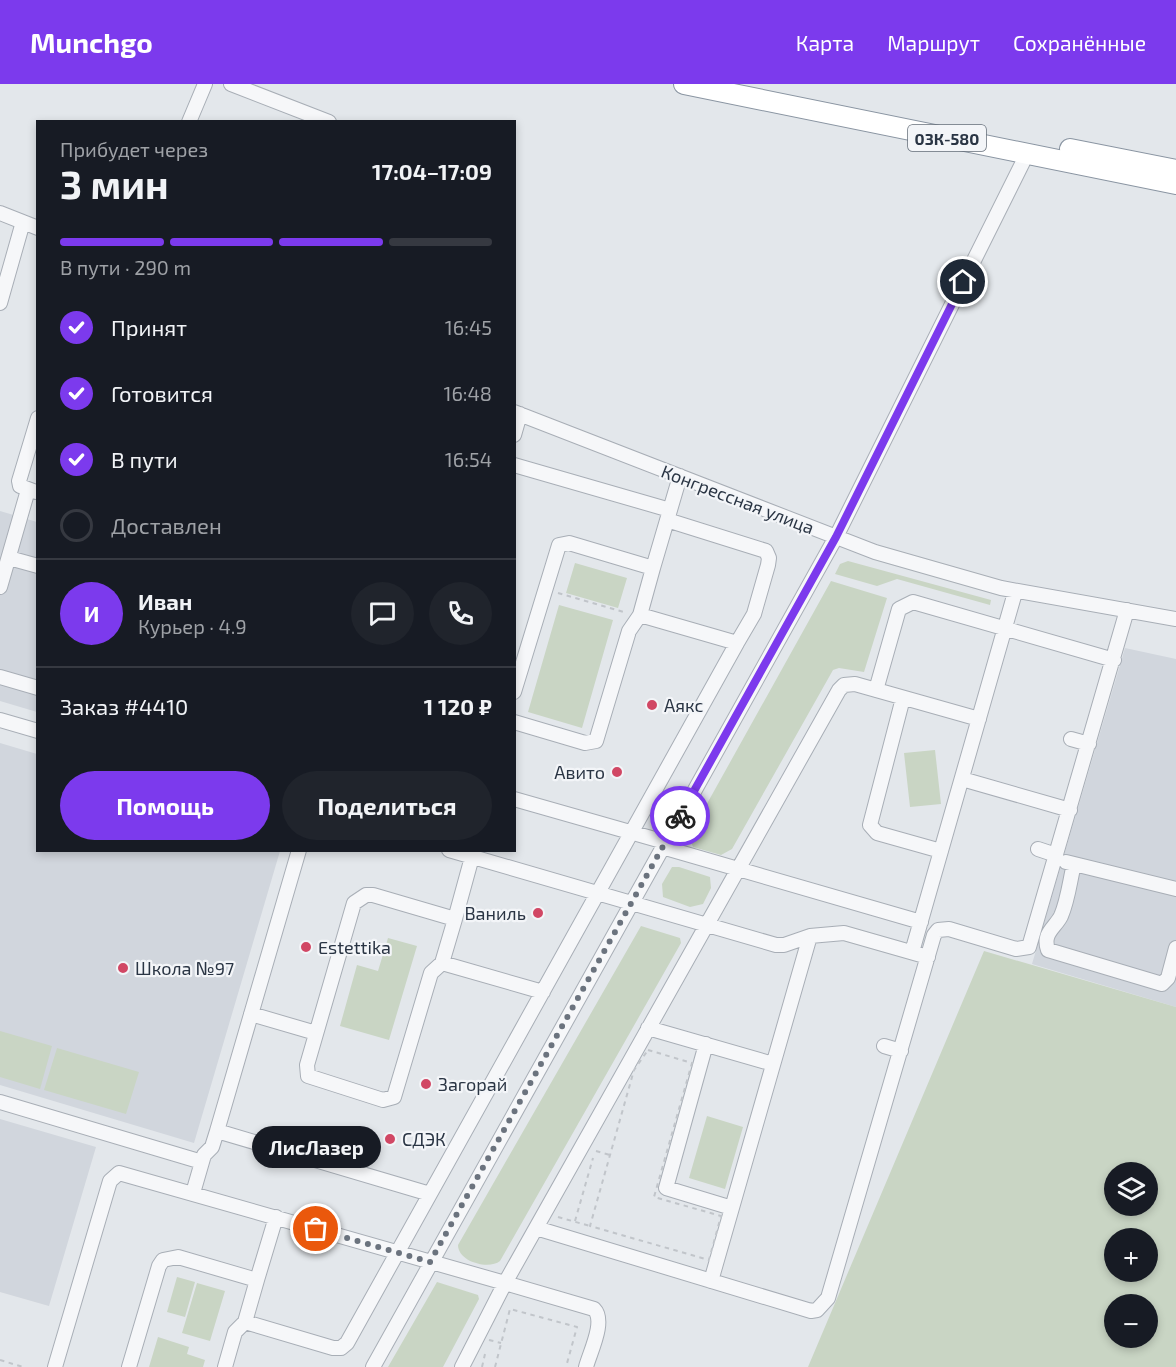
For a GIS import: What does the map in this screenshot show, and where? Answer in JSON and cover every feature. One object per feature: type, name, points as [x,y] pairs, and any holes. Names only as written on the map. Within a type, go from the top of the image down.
[{"type":"highway","name":"03К-580","points":[[684,84],[1176,184]]},
{"type":"highway","name":"03К-580","points":[[738,85],[1176,170]]},
{"type":"street","points":[[190,120],[206,84]]},
{"type":"street","points":[[231,84],[324,120]]},
{"type":"street","points":[[373,1367],[836,537],[1027,154]]},
{"type":"street","points":[[0,213],[36,227]]},
{"type":"street","points":[[0,303],[7,254],[23,222]]},
{"type":"street","name":"Конгрессная улица","points":[[518,413],[836,537],[940,572],[991,585],[1176,619]]},
{"type":"street","points":[[0,587],[33,491],[20,486],[30,464],[36,430]]},
{"type":"street","points":[[245,1322],[341,1348],[347,1343],[754,614],[768,565],[766,551],[637,503],[516,466]]},
{"type":"street","points":[[516,723],[585,743],[596,741],[629,631],[639,616],[680,476]]},
{"type":"street","points":[[516,685],[556,549],[564,543],[653,568]]},
{"type":"street","points":[[9,558],[36,565]]},
{"type":"street","points":[[912,952],[1014,596]]},
{"type":"street","points":[[876,690],[899,609],[905,604],[920,603],[1114,660]]},
{"type":"street","points":[[536,1228],[811,1311],[824,1305],[828,1298],[934,935],[944,928],[1016,949],[1029,947],[1127,610]]},
{"type":"street","points":[[639,616],[737,643]]},
{"type":"street","points":[[0,677],[36,687]]},
{"type":"street","points":[[462,1367],[505,1283],[839,690],[849,684],[979,719]]},
{"type":"street","points":[[903,698],[870,825],[877,833],[941,852]]},
{"type":"street","points":[[0,720],[36,729]]},
{"type":"street","points":[[1071,739],[1089,744]]},
{"type":"street","points":[[962,779],[1070,810]]},
{"type":"street","points":[[516,799],[632,832],[738,869],[921,922]]},
{"type":"street","points":[[1038,849],[1074,864],[1176,889]]},
{"type":"street","points":[[193,1193],[204,1155],[212,1147],[217,1131],[298,852]]},
{"type":"street","points":[[447,853],[472,857],[776,945],[784,945],[810,936],[844,933],[928,957]]},
{"type":"street","points":[[454,919],[373,895],[359,898],[354,903],[307,1065],[308,1076],[390,1100],[396,1093],[431,973],[442,963],[472,857]]},
{"type":"street","points":[[1074,864],[1060,916],[1049,931],[1046,941],[1048,950],[1162,984],[1168,978],[1176,948]]},
{"type":"street","points":[[711,1281],[810,936]]},
{"type":"street","points":[[442,963],[543,992]]},
{"type":"street","points":[[251,1014],[316,1033]]},
{"type":"street","points":[[648,1028],[773,1064]]},
{"type":"street","points":[[706,1044],[666,1188],[732,1209]]},
{"type":"street","points":[[884,1046],[900,1051]]},
{"type":"street","points":[[0,1102],[202,1161]]},
{"type":"street","points":[[217,1131],[430,1194]]},
{"type":"street","points":[[55,1367],[114,1175],[127,1174],[193,1193],[250,1215],[276,1217],[594,1309],[597,1312],[599,1323],[586,1367]]},
{"type":"street","points":[[225,1367],[235,1332],[245,1322],[276,1217]]},
{"type":"street","points":[[129,1367],[159,1266],[163,1260],[178,1257],[257,1280]]},
{"type":"path","points":[[544,589],[639,616]]},
{"type":"path","points":[[544,1214],[709,1260],[721,1215],[654,1197],[692,1063],[648,1050],[634,1070],[591,1226]]},
{"type":"path","points":[[595,1151],[610,1155]]},
{"type":"path","points":[[495,1367],[510,1309],[577,1327],[566,1367]]},
{"type":"path","points":[[482,1367],[489,1340],[501,1343]]},
{"type":"path","points":[[0,1360],[23,1367]]},
{"type":"shaded area","points":[[0,511],[36,522],[36,712],[0,701]]},
{"type":"shaded area","points":[[1125,648],[1176,659],[1176,1007],[1032,964]]},
{"type":"shaded area","name":"Школа №97","points":[[0,743],[36,754],[36,852],[280,852],[194,1143],[0,1085]]},
{"type":"shaded area","points":[[0,1119],[96,1147],[49,1306],[0,1292]]},
{"type":"green space","points":[[848,561],[991,600],[990,605],[897,579],[877,586],[835,574],[840,564]]},
{"type":"green space","points":[[575,563],[627,578],[618,608],[566,593]]},
{"type":"green space","points":[[831,581],[887,598],[864,672],[839,668],[833,670],[732,849],[721,855],[693,847],[689,836]]},
{"type":"green space","points":[[559,605],[613,620],[582,728],[528,712]]},
{"type":"green space","points":[[935,750],[941,804],[910,807],[904,753]]},
{"type":"green space","points":[[672,867],[710,877],[711,888],[703,904],[690,907],[663,897],[662,884]]},
{"type":"green space","points":[[641,926],[680,938],[681,943],[500,1261],[489,1265],[468,1260],[459,1251],[458,1245]]},
{"type":"green space","points":[[388,938],[417,946],[389,1040],[340,1026],[357,965],[378,971]]},
{"type":"green space","points":[[984,951],[1176,1007],[1176,1367],[808,1367]]},
{"type":"green space","points":[[0,1031],[52,1046],[40,1089],[0,1077]]},
{"type":"green space","points":[[57,1048],[139,1072],[126,1114],[44,1090]]},
{"type":"green space","points":[[707,1116],[743,1127],[725,1189],[689,1178]]},
{"type":"green space","points":[[177,1277],[195,1282],[185,1317],[167,1312]]},
{"type":"green space","points":[[437,1282],[478,1295],[479,1299],[443,1367],[388,1367]]},
{"type":"green space","points":[[197,1283],[225,1291],[210,1341],[182,1333]]},
{"type":"green space","points":[[158,1337],[189,1347],[187,1354],[205,1360],[203,1367],[149,1367]]},
{"type":"way so far","points":[[316,1229],[430,1262],[680,816]]},
{"type":"place","name":"Аякс","points":[[652,705]]},
{"type":"place","name":"Авито","points":[[617,772]]},
{"type":"place","name":"Ваниль","points":[[538,913]]},
{"type":"place","name":"Estettika","points":[[306,947]]},
{"type":"place","name":"Школа №97","points":[[123,968]]},
{"type":"place","name":"Загорай","points":[[426,1084]]},
{"type":"place","name":"СДЭК","points":[[390,1139]]},
{"type":"place","name":"ЛисЛазер","points":[[316,1229]]},
{"type":"route","points":[[680,816],[836,537],[963,282]]}]
